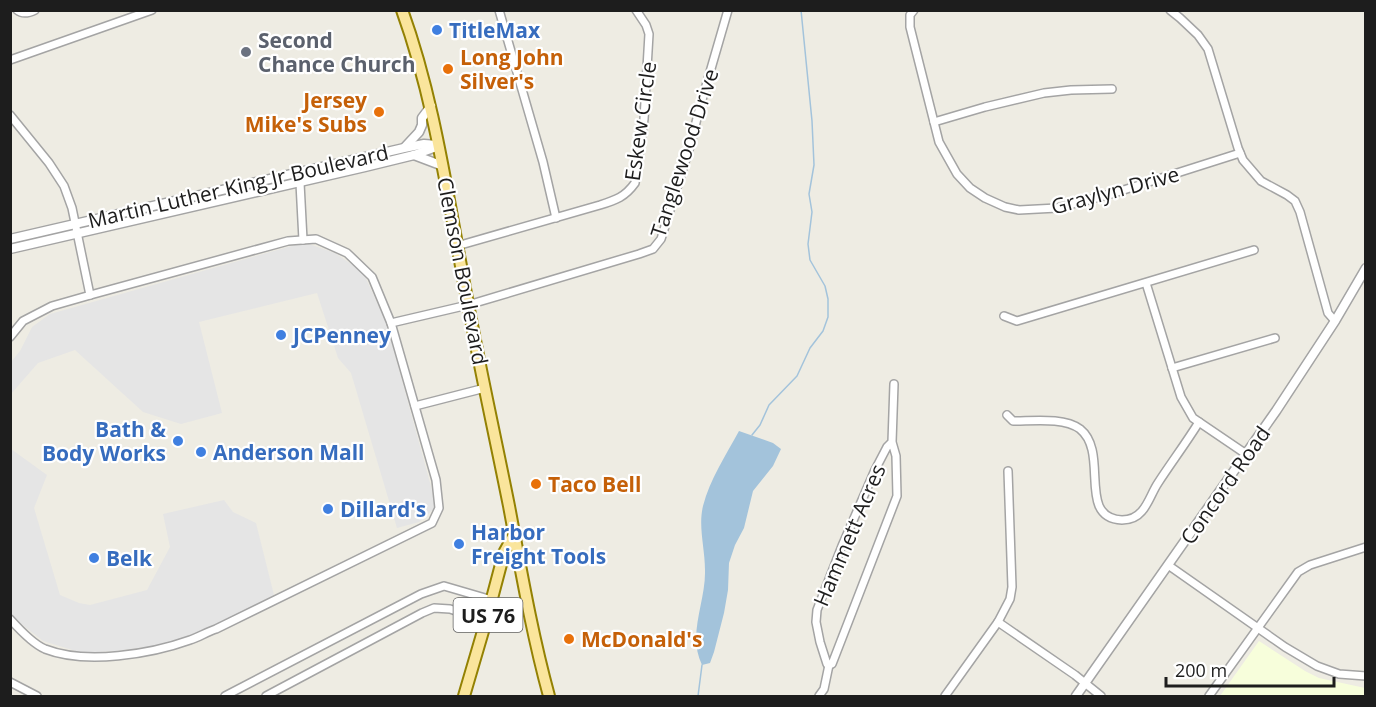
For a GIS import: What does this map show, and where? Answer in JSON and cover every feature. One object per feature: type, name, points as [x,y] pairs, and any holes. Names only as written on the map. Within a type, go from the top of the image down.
[{"type":"main road","name":"Clemson Boulevard","points":[[402,10],[431,106],[537,652],[549,696]]},
{"type":"main road","name":"US 76","points":[[464,696],[504,553],[514,535]]},
{"type":"street","points":[[17,10],[21,14],[35,10]]},
{"type":"street","points":[[10,60],[152,10]]},
{"type":"street","points":[[499,10],[543,162],[556,218]]},
{"type":"street","name":"Eskew Circle","points":[[457,246],[620,198],[630,190],[635,183],[644,119],[649,34],[636,10]]},
{"type":"street","name":"Graylyn Drive","points":[[914,10],[910,15],[910,27],[939,142],[957,174],[970,188],[1005,207],[1019,210],[1057,208],[1240,153]]},
{"type":"street","points":[[1170,10],[1198,35],[1208,49],[1243,160],[1261,181],[1277,188],[1295,201],[1328,313],[1335,321]]},
{"type":"street","name":"Tanglewood Drive","points":[[391,323],[468,305],[652,249],[661,239],[691,143],[727,11]]},
{"type":"street","points":[[934,122],[1044,93],[1112,89]]},
{"type":"street","points":[[404,148],[419,132],[422,118],[431,106]]},
{"type":"street","points":[[10,115],[49,163],[64,186],[72,208],[90,295]]},
{"type":"street","name":"Martin Luther King Jr Boulevard","points":[[10,239],[404,148],[424,144],[439,146]]},
{"type":"street","name":"Martin Luther King Jr Boulevard","points":[[10,249],[300,183],[414,155],[439,146]]},
{"type":"street","name":"Martin Luther King Jr Boulevard","points":[[414,155],[442,166]]},
{"type":"street","points":[[300,183],[303,240]]},
{"type":"street","points":[[10,337],[23,321],[52,306],[288,241],[316,239],[347,253],[372,277],[391,323],[436,480],[439,508],[432,523],[216,629],[171,646],[124,656],[96,657],[64,654],[43,648],[10,619]]},
{"type":"street","points":[[1004,316],[1017,321],[1254,250]]},
{"type":"street","name":"Concord Road","points":[[1076,696],[1296,382],[1365,271]]},
{"type":"street","points":[[1146,283],[1172,368],[1184,402],[1193,418],[1246,454]]},
{"type":"street","points":[[1172,368],[1275,338]]},
{"type":"street","name":"Hammett Acres","points":[[819,696],[824,689],[829,665],[832,664],[897,496],[896,456],[892,442],[894,384]]},
{"type":"street","points":[[415,406],[485,388]]},
{"type":"street","points":[[1007,415],[1013,421],[1066,422],[1079,428],[1089,439],[1094,454],[1099,507],[1108,516],[1120,520],[1134,518],[1144,509],[1156,485],[1199,422]]},
{"type":"street","name":"Hammett Acres","points":[[829,665],[820,642],[816,622],[817,610],[875,470],[892,442]]},
{"type":"street","points":[[945,696],[998,622],[1010,599],[1012,587],[1008,471]]},
{"type":"street","points":[[1209,696],[1298,572],[1320,561],[1365,547]]},
{"type":"street","points":[[1168,565],[1285,647],[1317,666],[1339,674],[1365,676]]},
{"type":"street","points":[[225,696],[434,589],[444,586],[492,600]]},
{"type":"street","points":[[266,696],[434,608],[450,609],[486,621]]},
{"type":"street","points":[[998,622],[1035,646],[1101,696]]},
{"type":"street","points":[[10,682],[37,696]]},
{"type":"shaded area","points":[[309,244],[335,253],[363,272],[386,322],[435,508],[419,522],[397,528],[351,373],[338,358],[317,293],[199,322],[222,413],[181,424],[143,412],[75,350],[38,363],[11,394],[11,362],[20,351],[32,327],[50,314],[295,245]]},
{"type":"shaded area","points":[[11,449],[47,475],[34,508],[60,595],[90,605],[147,590],[170,547],[163,514],[224,500],[233,512],[256,523],[274,595],[189,638],[153,646],[82,653],[43,641],[15,619],[11,613]]},
{"type":"shaded area","points":[[1259,641],[1319,678],[1365,688],[1365,696],[1220,696]]},
{"type":"water","points":[[739,431],[773,443],[781,449],[773,466],[753,491],[744,528],[729,563],[728,590],[714,652],[710,663],[702,665],[696,642],[705,582],[701,530],[703,506],[714,477]]},
{"type":"waterway","points":[[752,435],[760,425],[769,405],[797,376],[810,348],[823,331],[828,317],[825,286],[810,260],[808,244],[812,212],[809,194],[814,165],[801,10]]},
{"type":"waterway","points":[[698,696],[702,665]]},
{"type":"place","name":"TitleMax","points":[[437,30]]},
{"type":"place","name":"Second Chance Church","points":[[246,52]]},
{"type":"place","name":"Long John Silver's","points":[[448,69]]},
{"type":"place","name":"Jersey Mike's Subs","points":[[379,112]]},
{"type":"place","name":"JCPenney","points":[[281,335]]},
{"type":"place","name":"Bath & Body Works","points":[[178,441]]},
{"type":"place","name":"Anderson Mall","points":[[201,452]]},
{"type":"place","name":"Taco Bell","points":[[536,484]]},
{"type":"place","name":"Dillard's","points":[[328,509]]},
{"type":"place","name":"Harbor Freight Tools","points":[[459,544]]},
{"type":"place","name":"Belk","points":[[94,558]]},
{"type":"place","name":"McDonald's","points":[[569,639]]}]
